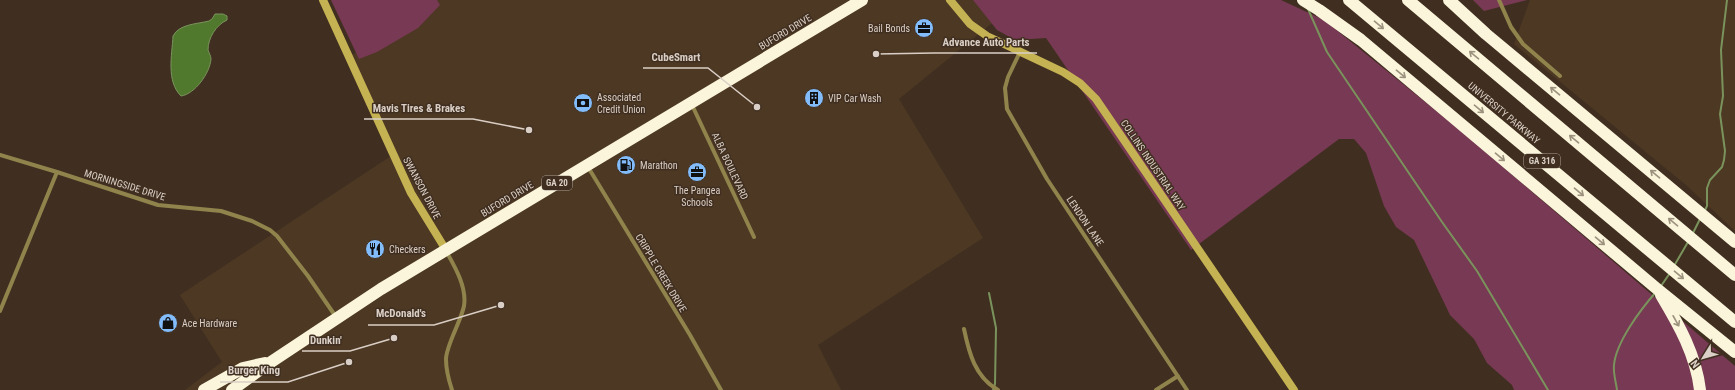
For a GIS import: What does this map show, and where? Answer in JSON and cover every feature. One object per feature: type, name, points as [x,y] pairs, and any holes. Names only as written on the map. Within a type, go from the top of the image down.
[{"type":"highway","name":"BUFORD DRIVE","points":[[232,390],[274,360],[381,289],[862,0]]},
{"type":"highway","points":[[1303,0],[1361,40],[1656,288],[1735,352]]},
{"type":"highway","name":"UNIVERSITY PARKWAY","points":[[1349,0],[1735,322]]},
{"type":"highway","points":[[1408,0],[1735,275]]},
{"type":"highway","points":[[1449,0],[1486,34],[1735,242]]},
{"type":"highway","points":[[1696,208],[1735,236]]},
{"type":"highway","points":[[1656,288],[1677,322],[1690,350],[1696,367],[1700,390]]},
{"type":"highway","points":[[204,390],[243,368],[274,360]]},
{"type":"street","name":"SWANSON DRIVE","points":[[323,0],[411,192],[446,250],[462,284],[464,305],[446,358],[449,382],[452,390]]},
{"type":"street","name":"COLLINS INDUSTRIAL WAY","points":[[950,0],[970,24],[987,36],[1048,64],[1074,78],[1096,99],[1294,390]]},
{"type":"street","points":[[1500,0],[1511,27],[1523,44],[1560,76]]},
{"type":"street","name":"LENDON LANE","points":[[1020,52],[1008,77],[1005,88],[1007,109],[1047,179],[1187,390]]},
{"type":"street","name":"ALBA BOULEVARD","points":[[691,102],[754,237]]},
{"type":"street","name":"MORNINGSIDE DRIVE","points":[[0,155],[158,205],[221,210],[252,221],[278,236],[337,319]]},
{"type":"street","name":"CRIPPLE CREEK DRIVE","points":[[586,165],[690,335],[721,390]]},
{"type":"street","points":[[0,311],[57,172]]},
{"type":"street","points":[[964,329],[969,354],[978,371],[994,388],[998,390]]},
{"type":"street","points":[[1156,390],[1178,376]]},
{"type":"shaded area","points":[[331,0],[437,0],[440,5],[418,28],[377,52],[359,59]]},
{"type":"shaded area","points":[[420,0],[1010,0],[1007,11],[899,99],[983,238],[818,345],[841,390],[185,390],[222,362],[180,295],[391,156],[348,57],[426,13]]},
{"type":"shaded area","points":[[973,0],[1281,0],[1324,20],[1461,131],[1735,366],[1735,390],[1514,390],[1512,385],[1487,363],[1474,339],[1450,315],[1414,240],[1396,227],[1384,206],[1366,153],[1354,139],[1339,139],[1191,250],[1046,38],[1015,40],[997,30]]},
{"type":"shaded area","points":[[1473,0],[1527,0],[1484,11]]},
{"type":"shaded area","points":[[1530,0],[1735,0],[1735,231],[1686,185],[1514,44]]},
{"type":"shaded area","points":[[215,14],[223,14],[227,16],[227,20],[219,25],[213,32],[209,41],[208,50],[211,59],[208,70],[201,82],[196,87],[181,96],[173,83],[171,68],[173,36],[179,29],[209,21]]},
{"type":"waterway","points":[[1704,212],[1707,206],[1707,188],[1710,180],[1722,167],[1725,151],[1720,114],[1723,96],[1721,50],[1727,0]]},
{"type":"waterway","points":[[1308,9],[1327,52],[1477,271],[1548,390]]},
{"type":"waterway","points":[[1693,233],[1700,219]]},
{"type":"waterway","points":[[1674,266],[1688,242]]},
{"type":"waterway","points":[[1661,286],[1670,273]]},
{"type":"waterway","points":[[1617,390],[1614,368],[1619,346],[1643,307],[1656,292]]},
{"type":"waterway","points":[[989,293],[996,328],[995,384],[993,390]]},
{"type":"place","name":"Bail Bonds","points":[[924,28]]},
{"type":"place","name":"Advance Auto Parts","points":[[876,54]]},
{"type":"place","name":"VIP Car Wash","points":[[814,98]]},
{"type":"place","name":"Associated Credit Union","points":[[583,103]]},
{"type":"place","name":"CubeSmart","points":[[757,107]]},
{"type":"place","name":"Mavis Tires & Brakes","points":[[529,130]]},
{"type":"place","name":"Marathon","points":[[626,165]]},
{"type":"place","name":"The Pangea Schools","points":[[697,172]]},
{"type":"place","name":"Checkers","points":[[375,249]]},
{"type":"place","name":"McDonald's","points":[[501,305]]},
{"type":"place","name":"Ace Hardware","points":[[168,323]]},
{"type":"place","name":"Dunkin'","points":[[394,338]]},
{"type":"place","name":"Burger King","points":[[349,362]]}]
